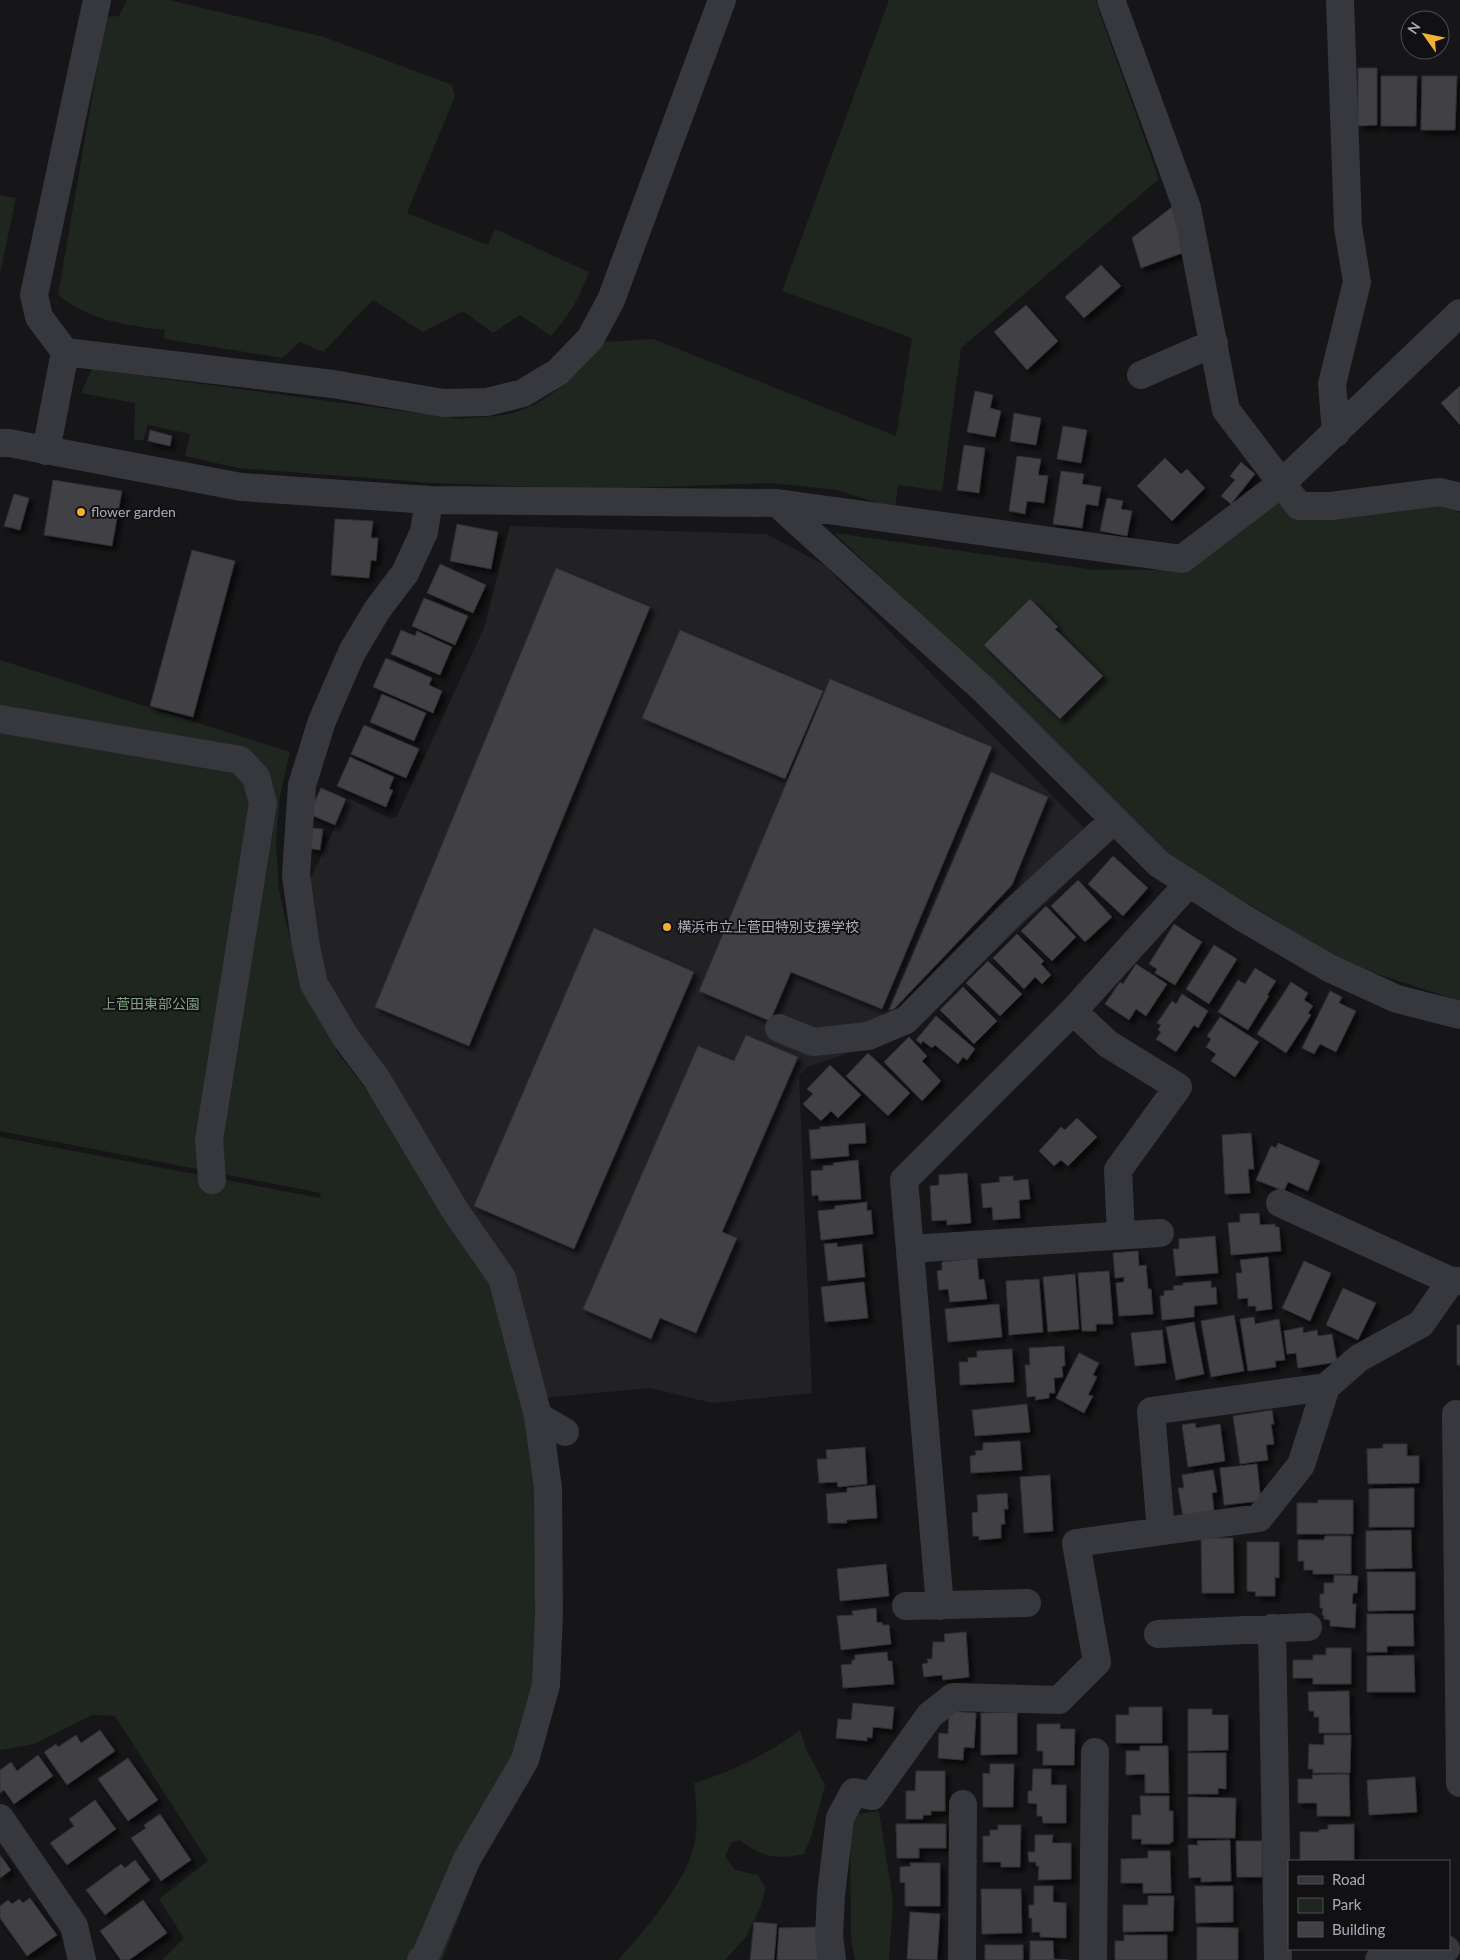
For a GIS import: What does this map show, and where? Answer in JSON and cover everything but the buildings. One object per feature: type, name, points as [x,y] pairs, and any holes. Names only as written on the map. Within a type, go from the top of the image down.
[{"type":"street","points":[[97,0],[34,295],[39,317],[65,352],[333,384],[443,403],[487,402],[523,393],[558,372],[590,339],[611,300],[722,0]]},
{"type":"street","points":[[1111,0],[1187,208],[1226,410],[1283,482],[1299,506],[1331,506],[1440,492],[1460,497]]},
{"type":"street","points":[[1336,433],[1332,384],[1358,282],[1348,227],[1340,0]]},
{"type":"street","points":[[0,443],[241,487],[429,500],[777,503],[1182,559],[1283,482],[1460,313]]},
{"type":"street","points":[[1141,375],[1214,343]]},
{"type":"street","points":[[46,450],[65,352]]},
{"type":"street","points":[[421,1960],[425,1956],[467,1859],[525,1760],[546,1685],[549,1613],[548,1488],[538,1416],[502,1278],[456,1212],[376,1078],[346,1038],[314,984],[305,941],[296,875],[302,785],[322,721],[352,652],[377,610],[405,573],[424,532],[429,500]]},
{"type":"street","points":[[777,503],[982,688],[1159,864],[1328,968],[1397,999],[1460,1016]]},
{"type":"street","points":[[0,719],[240,760],[256,777],[263,803],[209,1140],[212,1180]]},
{"type":"street","points":[[779,1028],[813,1042],[868,1036],[906,1020],[1014,911],[1114,820]]},
{"type":"street","points":[[940,1606],[904,1180],[1073,1010],[1189,882]]},
{"type":"street","points":[[1073,1010],[1108,1044],[1178,1087],[1118,1170],[1121,1234]]},
{"type":"street","points":[[832,1960],[829,1936],[831,1895],[840,1818],[854,1792],[872,1796],[930,1715],[953,1697],[1059,1700],[1097,1662],[1076,1543],[1258,1518],[1301,1465],[1326,1387],[1359,1358],[1421,1324],[1456,1281],[1280,1203]]},
{"type":"street","points":[[910,1249],[1160,1233]]},
{"type":"street","points":[[1161,1531],[1152,1411],[1326,1387]]},
{"type":"street","points":[[1456,1414],[1460,1783]]},
{"type":"street","points":[[538,1416],[565,1432]]},
{"type":"street","points":[[906,1606],[1027,1603]]},
{"type":"street","points":[[1158,1634],[1308,1627]]},
{"type":"street","points":[[1272,1628],[1278,1960]]},
{"type":"street","points":[[1093,1960],[1094,1752]]},
{"type":"street","points":[[962,1960],[963,1804]]},
{"type":"street","points":[[0,1818],[74,1926],[82,1960]]},
{"type":"street","points":[[1379,1960],[1436,1950]]},
{"type":"shaded area","name":"横浜市立上菅田特別支援学校","points":[[510,526],[767,534],[824,565],[1104,848],[907,1033],[807,1067],[799,1076],[812,1393],[712,1403],[650,1388],[541,1398],[344,1015],[323,969],[307,886],[348,798],[391,819],[397,816],[484,628]]},
{"type":"green space","points":[[127,0],[169,0],[324,37],[452,85],[455,96],[407,213],[488,245],[495,229],[589,272],[569,314],[551,336],[520,315],[493,333],[463,311],[423,332],[373,300],[323,352],[300,342],[282,358],[164,339],[165,330],[122,324],[96,316],[83,311],[58,295],[106,17],[119,16]]},
{"type":"green space","points":[[889,0],[1095,0],[1159,179],[961,348],[942,491],[898,485],[895,508],[836,490],[772,483],[601,489],[434,483],[238,468],[185,456],[190,434],[148,425],[143,441],[134,439],[135,403],[81,393],[92,369],[462,419],[509,414],[523,410],[536,403],[562,386],[604,342],[653,339],[896,436],[912,338],[782,291]]},
{"type":"green space","points":[[0,195],[16,198],[0,274]]},
{"type":"green space","points":[[1280,494],[1447,503],[1460,513],[1460,1001],[1347,964],[1168,855],[1041,728],[834,533],[1095,570],[1190,570]]},
{"type":"green space","name":"上菅田東部公園","points":[[0,660],[290,752],[280,796],[276,841],[279,890],[298,975],[337,1052],[383,1111],[497,1280],[542,1486],[541,1684],[481,1860],[442,1960],[162,1960],[184,1938],[159,1899],[208,1861],[115,1716],[92,1715],[34,1744],[0,1750],[0,1137],[320,1198],[321,1193],[0,1131]]},
{"type":"green space","points":[[800,1730],[807,1751],[825,1785],[812,1834],[804,1854],[786,1857],[770,1856],[755,1850],[740,1840],[732,1842],[725,1856],[735,1870],[758,1875],[766,1888],[760,1908],[746,1937],[725,1960],[618,1960],[664,1904],[684,1872],[691,1856],[696,1827],[694,1783],[721,1774],[749,1761],[777,1746]]},
{"type":"green space","points":[[879,1811],[893,1901],[889,1960],[855,1960],[851,1939],[850,1815]]},
{"type":"place","name":"flower garden","points":[[81,512]]},
{"type":"place","name":"横浜市立上菅田特別支援学校","points":[[667,927]]}]
